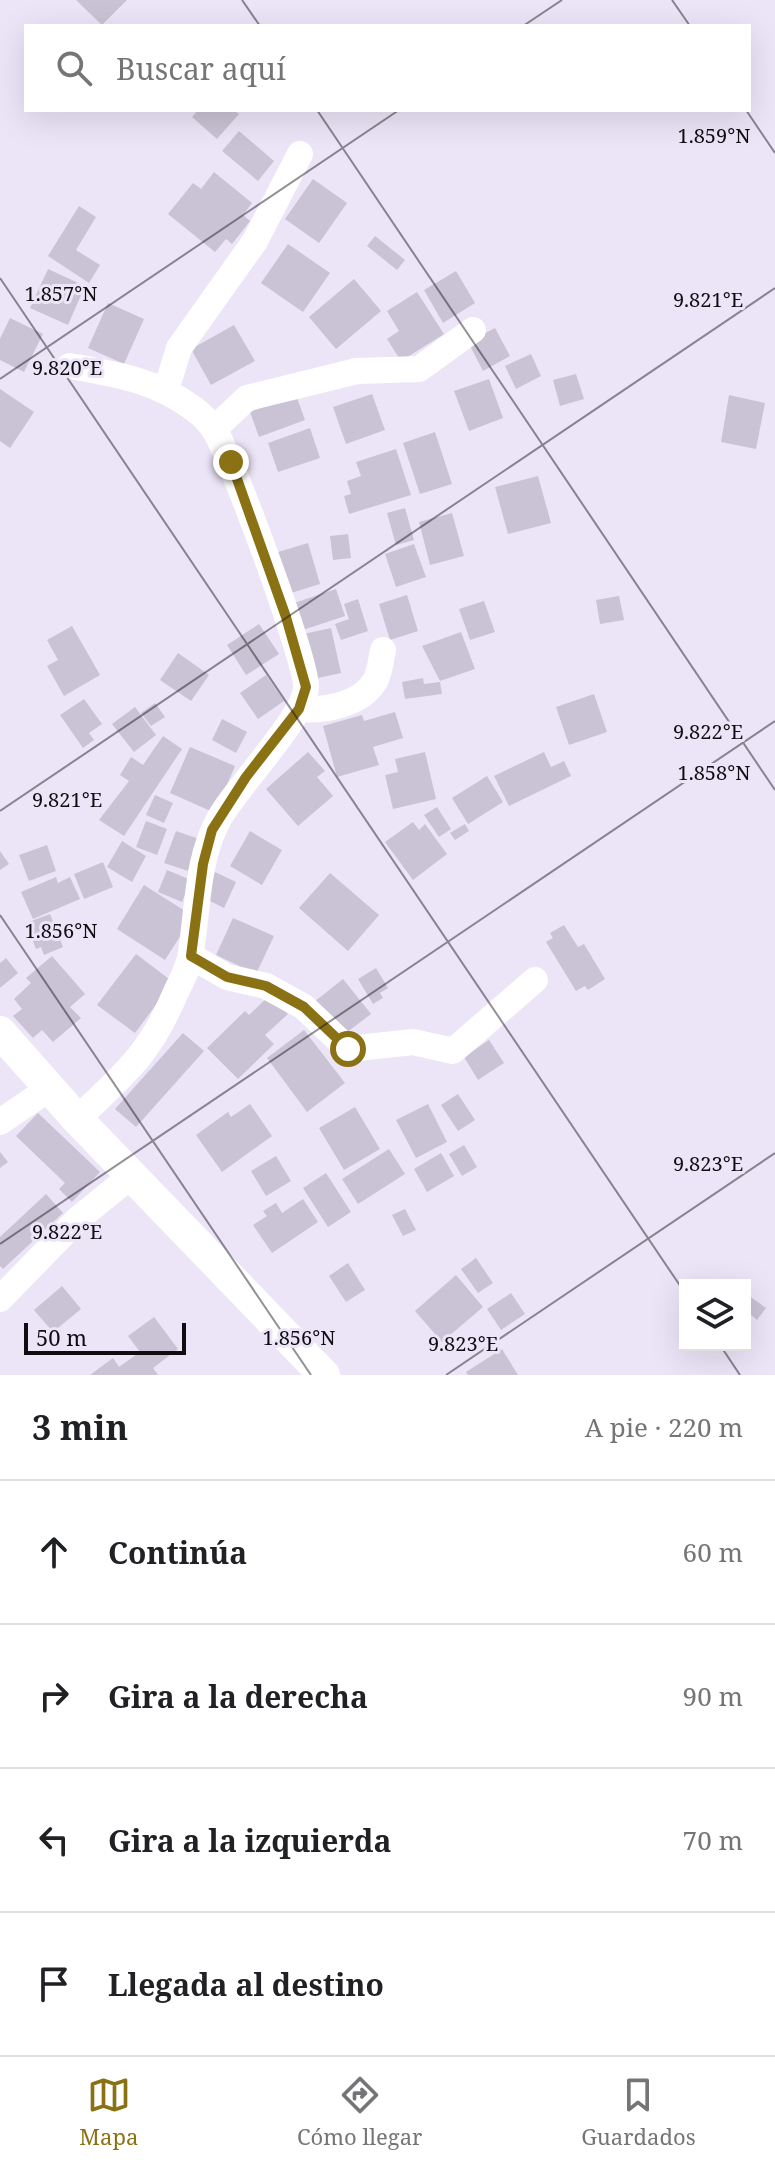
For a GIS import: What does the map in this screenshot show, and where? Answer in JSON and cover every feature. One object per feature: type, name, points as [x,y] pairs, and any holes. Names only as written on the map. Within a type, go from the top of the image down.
[{"type":"main road","points":[[0,1032],[77,1119],[324,1375]]},
{"type":"street","points":[[166,390],[179,348],[255,241],[300,154]]},
{"type":"street","points":[[214,429],[247,398],[357,371],[419,369],[473,330]]},
{"type":"street","points":[[70,366],[131,377],[166,390],[196,410],[214,429],[231,462],[300,660],[306,687],[299,709],[246,777],[212,830],[203,864],[191,956],[155,1039],[139,1060],[77,1119]]},
{"type":"street","points":[[299,709],[321,711],[355,699],[375,682],[383,650]]},
{"type":"street","points":[[191,956],[227,977],[266,986],[304,1007],[348,1049],[413,1042],[453,1051],[535,980]]},
{"type":"street","points":[[0,1122],[50,1088]]},
{"type":"street","points":[[0,1299],[78,1219],[131,1176]]},
{"type":"building","points":[[76,0],[127,0],[103,24]]},
{"type":"building","points":[[196,112],[239,114],[217,139],[192,117]]},
{"type":"building","points":[[239,131],[274,161],[258,181],[222,151]]},
{"type":"building","points":[[214,172],[252,203],[243,215],[250,221],[232,244],[226,239],[215,252],[168,214],[193,183],[201,189]]},
{"type":"building","points":[[313,179],[347,203],[319,243],[285,219]]},
{"type":"building","points":[[79,206],[96,217],[76,250],[100,265],[89,283],[48,256]]},
{"type":"building","points":[[375,236],[405,260],[397,270],[367,246]]},
{"type":"building","points":[[288,244],[330,273],[303,312],[261,283]]},
{"type":"building","points":[[48,269],[85,286],[68,325],[30,308]]},
{"type":"building","points":[[456,271],[475,303],[443,323],[424,290]]},
{"type":"building","points":[[354,279],[381,311],[336,349],[309,317]]},
{"type":"building","points":[[417,292],[444,334],[401,361],[387,339],[399,331],[387,311]]},
{"type":"building","points":[[108,303],[144,319],[124,364],[88,348]]},
{"type":"building","points":[[10,318],[43,334],[24,372],[0,360],[0,339]]},
{"type":"building","points":[[234,325],[255,361],[211,385],[191,349]]},
{"type":"building","points":[[495,328],[510,356],[483,371],[468,342]]},
{"type":"building","points":[[531,354],[541,376],[516,389],[505,366]]},
{"type":"building","points":[[576,374],[584,399],[560,406],[553,380]]},
{"type":"building","points":[[489,379],[503,418],[469,431],[454,391]]},
{"type":"building","points":[[0,389],[34,412],[10,448],[0,441]]},
{"type":"building","points":[[372,394],[385,430],[346,444],[333,407]]},
{"type":"building","points":[[296,395],[305,420],[259,437],[250,412]]},
{"type":"building","points":[[729,395],[765,403],[756,449],[721,442]]},
{"type":"building","points":[[310,428],[320,458],[278,472],[268,443]]},
{"type":"building","points":[[435,432],[452,484],[420,494],[403,443]]},
{"type":"building","points":[[396,449],[411,495],[349,514],[344,496],[351,494],[347,481],[361,476],[356,462]]},
{"type":"building","points":[[538,476],[551,523],[508,534],[495,487]]},
{"type":"building","points":[[405,508],[414,540],[396,545],[387,513]]},
{"type":"building","points":[[452,513],[464,556],[430,565],[419,522]]},
{"type":"building","points":[[348,534],[351,558],[333,560],[330,536]]},
{"type":"building","points":[[308,543],[320,584],[291,593],[278,552]]},
{"type":"building","points":[[414,544],[426,577],[396,587],[385,554]]},
{"type":"building","points":[[336,589],[345,616],[300,631],[291,604]]},
{"type":"building","points":[[407,595],[418,631],[390,640],[379,604]]},
{"type":"building","points":[[619,596],[624,620],[600,624],[596,600]]},
{"type":"building","points":[[358,599],[368,631],[341,640],[335,624],[349,619],[344,604]]},
{"type":"building","points":[[484,601],[495,632],[470,640],[459,609]]},
{"type":"building","points":[[259,624],[279,654],[246,675],[227,645]]},
{"type":"building","points":[[72,626],[100,675],[64,696],[47,666],[58,660],[47,640]]},
{"type":"building","points":[[331,628],[341,673],[309,680],[299,635]]},
{"type":"building","points":[[461,632],[475,669],[440,681],[422,646]]},
{"type":"building","points":[[178,653],[209,675],[191,701],[160,680]]},
{"type":"building","points":[[266,675],[284,701],[258,719],[240,693]]},
{"type":"building","points":[[423,678],[424,684],[440,682],[442,694],[405,699],[402,682]]},
{"type":"building","points":[[594,694],[607,732],[569,745],[556,707]]},
{"type":"building","points":[[84,699],[102,724],[89,733],[94,740],[83,748],[60,715]]},
{"type":"building","points":[[155,703],[165,717],[151,726],[141,713]]},
{"type":"building","points":[[135,707],[156,735],[134,752],[112,724]]},
{"type":"building","points":[[395,712],[403,738],[373,747],[379,765],[337,777],[323,726],[362,715],[364,721]]},
{"type":"building","points":[[222,719],[247,732],[236,753],[212,740]]},
{"type":"building","points":[[163,736],[182,749],[124,836],[99,820],[129,781],[120,775],[131,757],[143,765]]},
{"type":"building","points":[[190,747],[235,766],[215,813],[170,793]]},
{"type":"building","points":[[308,752],[325,771],[317,777],[333,796],[298,826],[266,789]]},
{"type":"building","points":[[425,752],[436,799],[393,809],[385,775],[398,772],[395,759]]},
{"type":"building","points":[[544,752],[551,767],[564,761],[571,776],[509,806],[494,776]]},
{"type":"building","points":[[487,776],[503,802],[468,824],[452,798]]},
{"type":"building","points":[[155,795],[173,803],[164,823],[146,815]]},
{"type":"building","points":[[437,807],[451,829],[439,837],[424,815]]},
{"type":"building","points":[[146,821],[167,829],[157,855],[136,847]]},
{"type":"building","points":[[413,822],[419,830],[425,824],[447,854],[413,880],[385,842]]},
{"type":"building","points":[[465,824],[469,831],[455,840],[450,833]]},
{"type":"building","points":[[176,831],[199,839],[188,871],[164,863]]},
{"type":"building","points":[[250,831],[282,850],[262,885],[230,866]]},
{"type":"building","points":[[122,841],[146,856],[132,882],[107,867]]},
{"type":"building","points":[[47,845],[56,871],[29,881],[19,855]]},
{"type":"building","points":[[0,851],[9,864],[0,870]]},
{"type":"building","points":[[103,862],[113,887],[84,899],[74,874]]},
{"type":"building","points":[[167,870],[191,880],[182,902],[158,892]]},
{"type":"building","points":[[215,872],[236,882],[224,908],[202,897]]},
{"type":"building","points":[[330,873],[379,915],[348,951],[299,908]]},
{"type":"building","points":[[56,877],[58,883],[70,877],[80,899],[33,919],[21,892]]},
{"type":"building","points":[[144,885],[193,916],[165,960],[117,929]]},
{"type":"building","points":[[50,914],[63,947],[44,955],[41,947],[36,949],[26,923]]},
{"type":"building","points":[[233,918],[274,936],[256,974],[216,955]]},
{"type":"building","points":[[564,925],[578,947],[584,944],[605,979],[588,990],[585,986],[576,991],[546,942],[553,938],[550,933]]},
{"type":"building","points":[[136,954],[173,982],[135,1033],[97,1005]]},
{"type":"building","points":[[52,956],[85,994],[70,1007],[81,1018],[53,1042],[42,1030],[33,1038],[13,1016],[22,1009],[14,999],[31,983],[26,978]]},
{"type":"building","points":[[6,958],[18,973],[0,988],[0,963]]},
{"type":"building","points":[[376,968],[388,988],[380,993],[383,998],[373,1004],[358,979]]},
{"type":"building","points":[[343,979],[371,1014],[342,1036],[314,1002]]},
{"type":"building","points":[[270,995],[288,1014],[265,1035],[274,1044],[238,1079],[207,1048],[245,1011],[249,1015]]},
{"type":"building","points":[[304,1030],[345,1083],[307,1112],[267,1058]]},
{"type":"building","points":[[183,1033],[204,1051],[136,1127],[115,1109]]},
{"type":"building","points":[[489,1040],[504,1063],[478,1080],[464,1057]]},
{"type":"building","points":[[458,1094],[475,1120],[458,1131],[441,1105]]},
{"type":"building","points":[[250,1104],[272,1136],[222,1172],[196,1135],[228,1112],[231,1117]]},
{"type":"building","points":[[428,1104],[447,1142],[416,1158],[396,1120]]},
{"type":"building","points":[[355,1107],[380,1149],[344,1170],[319,1128]]},
{"type":"building","points":[[38,1113],[100,1172],[72,1202],[59,1189],[65,1183],[16,1136]]},
{"type":"building","points":[[464,1145],[477,1167],[462,1176],[449,1154]]},
{"type":"building","points":[[389,1149],[405,1174],[358,1204],[342,1179]]},
{"type":"building","points":[[0,1152],[8,1162],[0,1168]]},
{"type":"building","points":[[441,1153],[454,1176],[427,1192],[414,1169]]},
{"type":"building","points":[[276,1156],[291,1181],[266,1196],[251,1171]]},
{"type":"building","points":[[326,1173],[351,1212],[328,1227],[303,1188]]},
{"type":"building","points":[[46,1194],[63,1213],[3,1269],[0,1266],[0,1237]]},
{"type":"building","points":[[303,1199],[318,1222],[272,1253],[253,1225],[267,1216],[263,1211],[276,1203],[282,1213]]},
{"type":"building","points":[[405,1209],[416,1230],[403,1236],[392,1215]]},
{"type":"building","points":[[476,1258],[493,1283],[478,1293],[461,1269]]},
{"type":"building","points":[[348,1263],[365,1290],[346,1302],[329,1276]]},
{"type":"building","points":[[456,1275],[483,1307],[442,1342],[415,1311]]},
{"type":"building","points":[[62,1286],[81,1309],[53,1332],[34,1310]]},
{"type":"building","points":[[511,1293],[525,1314],[501,1330],[487,1309]]},
{"type":"building","points":[[751,1297],[766,1308],[757,1320],[751,1315]]},
{"type":"building","points":[[154,1317],[178,1349],[153,1368],[158,1375],[90,1375],[113,1358],[119,1367],[140,1352],[128,1336]]},
{"type":"building","points":[[502,1349],[518,1375],[468,1375],[466,1372]]},
{"type":"route","points":[[231,462],[286,617],[306,687],[299,709],[228,802],[212,830],[203,864],[191,956],[227,977],[266,986],[304,1007],[348,1049]]}]
